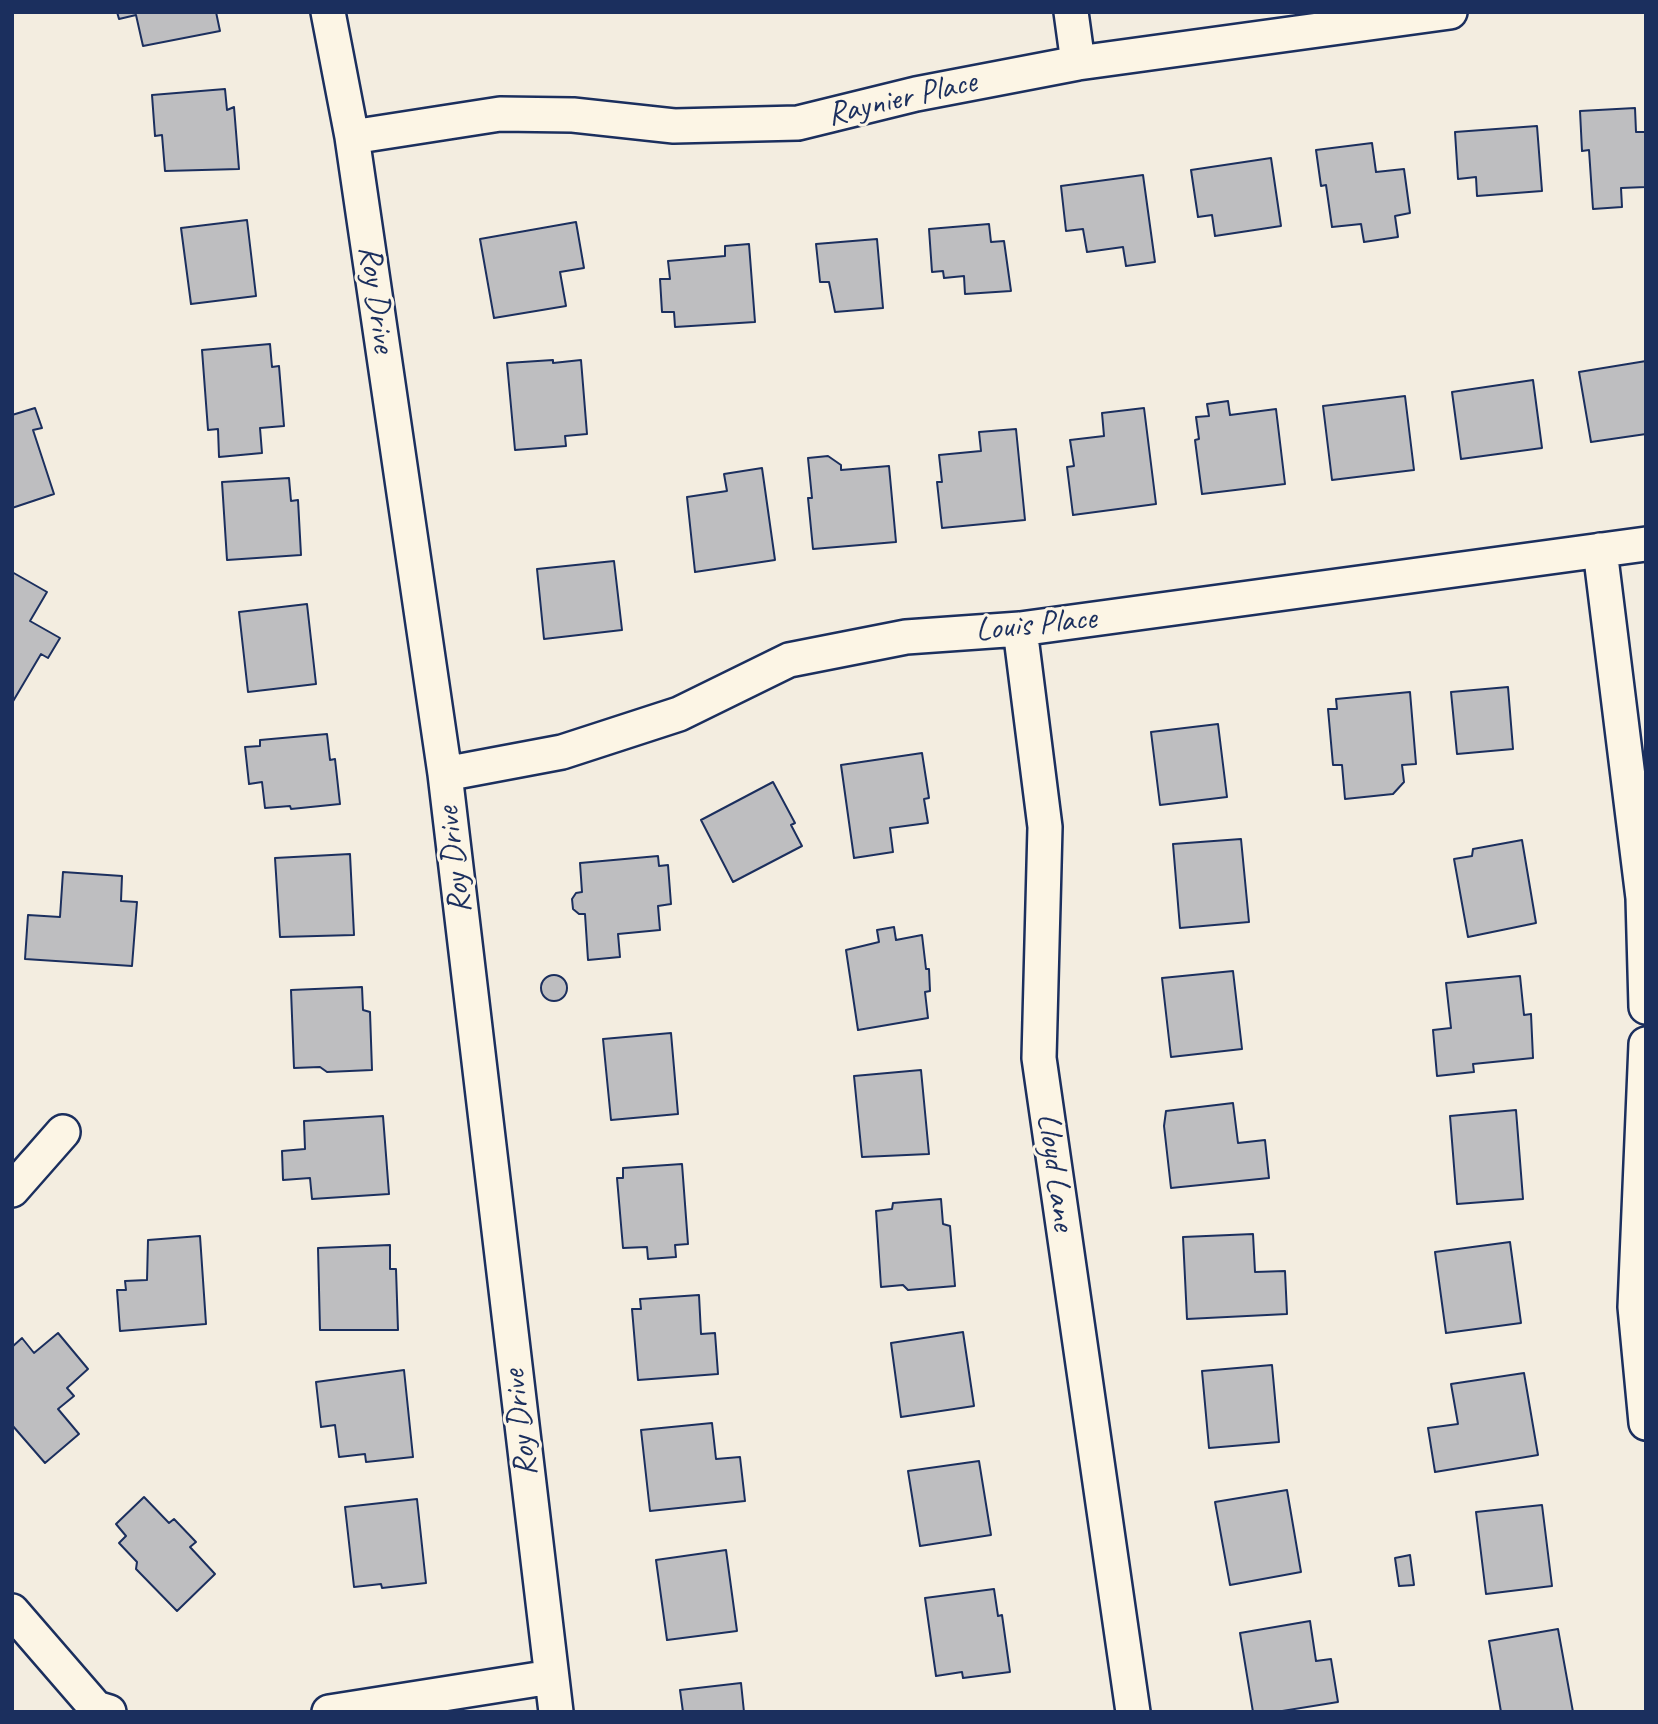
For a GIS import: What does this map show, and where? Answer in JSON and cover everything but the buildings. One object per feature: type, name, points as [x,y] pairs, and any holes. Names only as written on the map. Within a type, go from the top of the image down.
[{"type":"street","name":"Roy Drive","points":[[328,12],[352,137],[445,774],[556,1712]]},
{"type":"street","points":[[1071,12],[1077,63]]},
{"type":"street","name":"Raynier Place","points":[[352,137],[500,114],[573,115],[674,125],[798,123],[916,94],[1077,63],[1450,12]]},
{"type":"street","name":"Louis Place","points":[[445,774],[562,752],[679,714],[789,660],[906,637],[1020,629],[1646,544]]},
{"type":"street","points":[[1600,550],[1643,898],[1646,1007]]},
{"type":"street","name":"Lloyd Lane","points":[[1020,629],[1045,827],[1039,1058],[1133,1712]]},
{"type":"street","points":[[1646,1044],[1635,1307],[1646,1423]]},
{"type":"street","points":[[12,1190],[63,1132]]},
{"type":"street","points":[[12,1611],[96,1708],[109,1712]]},
{"type":"street","points":[[329,1712],[551,1677]]}]
